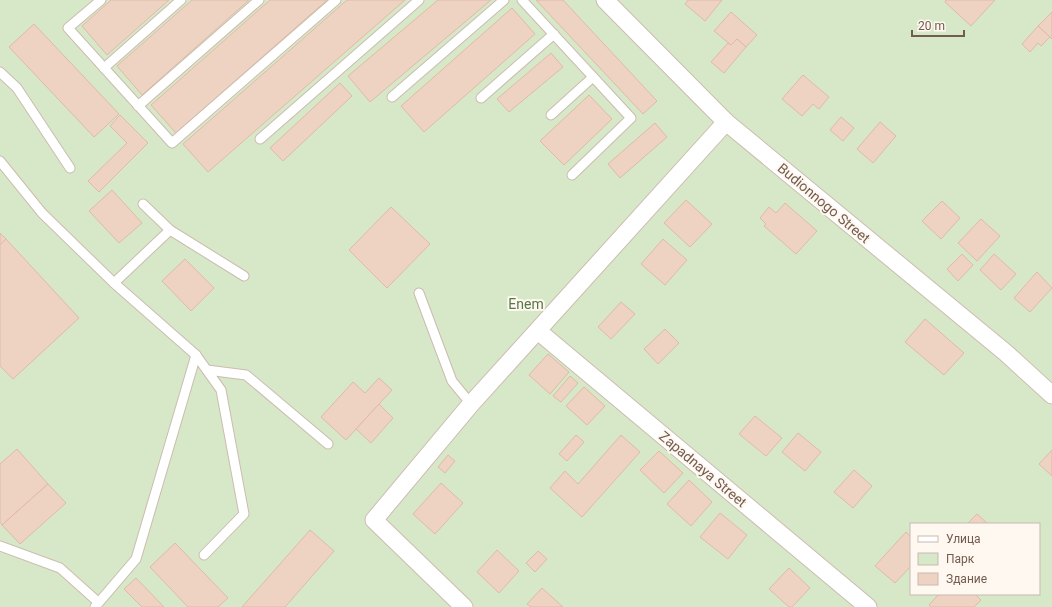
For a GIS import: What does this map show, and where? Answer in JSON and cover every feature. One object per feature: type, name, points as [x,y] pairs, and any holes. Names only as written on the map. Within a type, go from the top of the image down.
[{"type":"street","name":"Budionnogo Street","points":[[605,0],[726,122],[1006,353],[1052,395]]},
{"type":"street","points":[[464,607],[374,520],[471,404],[726,122]]},
{"type":"street","name":"Zapadnaya Street","points":[[538,331],[868,607]]},
{"type":"lane","points":[[101,0],[68,28],[172,144],[336,0]]},
{"type":"lane","points":[[104,68],[181,0]]},
{"type":"lane","points":[[138,106],[259,0]]},
{"type":"lane","points":[[260,139],[419,0]]},
{"type":"lane","points":[[392,97],[504,0]]},
{"type":"lane","points":[[522,0],[631,118],[572,175]]},
{"type":"lane","points":[[481,98],[554,34]]},
{"type":"lane","points":[[0,72],[17,88],[70,168]]},
{"type":"lane","points":[[551,115],[593,77]]},
{"type":"lane","points":[[0,160],[42,213],[114,283],[196,355],[221,390],[244,514],[204,555]]},
{"type":"lane","points":[[143,204],[170,230],[244,276]]},
{"type":"lane","points":[[114,283],[170,230]]},
{"type":"lane","points":[[419,293],[452,382],[471,404]]},
{"type":"lane","points":[[0,546],[60,568],[97,605],[136,559],[196,355]]},
{"type":"lane","points":[[207,370],[246,375],[328,444]]},
{"type":"green space","name":"Enem","points":[[0,0],[1052,0],[1052,607],[0,607]]},
{"type":"building","points":[[111,0],[169,0],[107,55],[82,26]]},
{"type":"building","points":[[192,0],[249,0],[142,95],[117,66]]},
{"type":"building","points":[[270,0],[327,0],[176,133],[151,105]]},
{"type":"building","points":[[347,0],[405,0],[208,172],[183,144]]},
{"type":"building","points":[[438,0],[491,0],[370,102],[348,76]]},
{"type":"building","points":[[536,0],[563,0],[657,101],[643,114]]},
{"type":"building","points":[[688,0],[722,0],[705,21],[685,4]]},
{"type":"building","points":[[946,0],[995,0],[971,26],[945,2]]},
{"type":"building","points":[[512,8],[535,34],[424,132],[401,106]]},
{"type":"building","points":[[731,12],[757,35],[746,47],[737,39],[731,45],[714,31]]},
{"type":"building","points":[[1052,12],[1052,39],[1038,26]]},
{"type":"building","points":[[34,24],[119,114],[94,137],[9,47]]},
{"type":"building","points":[[1038,26],[1050,37],[1041,46],[1038,43],[1030,52],[1022,44]]},
{"type":"building","points":[[737,39],[746,47],[724,73],[711,62],[728,43],[731,45]]},
{"type":"building","points":[[551,53],[563,67],[509,112],[497,99]]},
{"type":"building","points":[[803,75],[829,97],[819,109],[813,104],[802,116],[782,99]]},
{"type":"building","points":[[340,83],[352,96],[283,161],[270,148]]},
{"type":"building","points":[[589,95],[612,119],[564,165],[540,141]]},
{"type":"building","points":[[120,115],[148,143],[99,192],[88,181],[127,143],[110,126]]},
{"type":"building","points":[[841,117],[854,128],[843,141],[830,130]]},
{"type":"building","points":[[880,122],[896,136],[873,163],[857,149]]},
{"type":"building","points":[[655,123],[667,137],[620,178],[608,164]]},
{"type":"building","points":[[112,190],[142,223],[119,243],[89,211]]},
{"type":"building","points":[[686,200],[712,224],[690,247],[664,223]]},
{"type":"building","points":[[942,201],[960,218],[941,239],[922,221]]},
{"type":"building","points":[[785,203],[817,231],[796,254],[764,226],[766,224],[760,218],[769,207],[776,213]]},
{"type":"building","points":[[391,207],[430,244],[387,288],[349,250]]},
{"type":"building","points":[[981,219],[1000,236],[977,261],[958,243]]},
{"type":"building","points":[[0,233],[6,239],[0,245]]},
{"type":"building","points":[[6,239],[79,318],[13,379],[0,366],[0,245]]},
{"type":"building","points":[[663,239],[687,260],[665,285],[641,264]]},
{"type":"building","points":[[962,254],[973,265],[958,281],[947,269]]},
{"type":"building","points":[[994,254],[1016,274],[1001,290],[980,270]]},
{"type":"building","points":[[185,259],[214,288],[191,311],[162,281]]},
{"type":"building","points":[[1037,272],[1052,288],[1030,312],[1014,298]]},
{"type":"building","points":[[621,302],[635,314],[611,339],[598,327]]},
{"type":"building","points":[[925,319],[964,353],[944,375],[905,342]]},
{"type":"building","points":[[665,329],[679,343],[658,364],[644,349]]},
{"type":"building","points":[[548,354],[569,372],[550,394],[529,375]]},
{"type":"building","points":[[570,376],[578,383],[561,402],[553,396]]},
{"type":"building","points":[[379,378],[392,390],[346,440],[321,417],[353,382],[365,393]]},
{"type":"building","points":[[584,387],[605,406],[587,425],[566,406]]},
{"type":"building","points":[[379,404],[393,418],[371,443],[356,429]]},
{"type":"building","points":[[755,416],[782,438],[766,456],[739,434]]},
{"type":"building","points":[[798,433],[821,452],[805,471],[782,452]]},
{"type":"building","points":[[576,435],[584,442],[567,461],[559,454]]},
{"type":"building","points":[[621,435],[640,452],[582,517],[550,488],[565,471],[578,484]]},
{"type":"building","points":[[17,449],[48,484],[2,525],[0,522],[0,464]]},
{"type":"building","points":[[1052,450],[1052,476],[1039,464]]},
{"type":"building","points":[[659,451],[683,473],[664,493],[640,470]]},
{"type":"building","points":[[448,455],[455,461],[445,473],[438,467]]},
{"type":"building","points":[[854,470],[872,486],[853,508],[834,492]]},
{"type":"building","points":[[689,480],[712,502],[691,526],[667,504]]},
{"type":"building","points":[[441,483],[463,503],[435,534],[413,514]]},
{"type":"building","points":[[48,484],[66,503],[20,544],[2,525]]},
{"type":"building","points":[[720,513],[747,535],[728,559],[700,537]]},
{"type":"building","points":[[977,514],[987,523],[968,523]]},
{"type":"building","points":[[310,530],[334,551],[285,607],[242,607]]},
{"type":"building","points":[[906,532],[910,536],[910,567],[895,583],[875,566]]},
{"type":"building","points":[[175,543],[228,598],[218,607],[188,607],[150,567]]},
{"type":"building","points":[[497,550],[519,571],[499,593],[477,572]]},
{"type":"building","points":[[538,551],[547,559],[535,572],[526,563]]},
{"type":"building","points":[[789,568],[810,588],[792,607],[789,607],[769,589]]},
{"type":"building","points":[[136,578],[164,607],[142,607],[124,589]]},
{"type":"building","points":[[542,588],[563,607],[531,607],[527,604]]},
{"type":"building","points":[[938,595],[976,595],[981,600],[974,607],[931,607],[929,605]]}]
